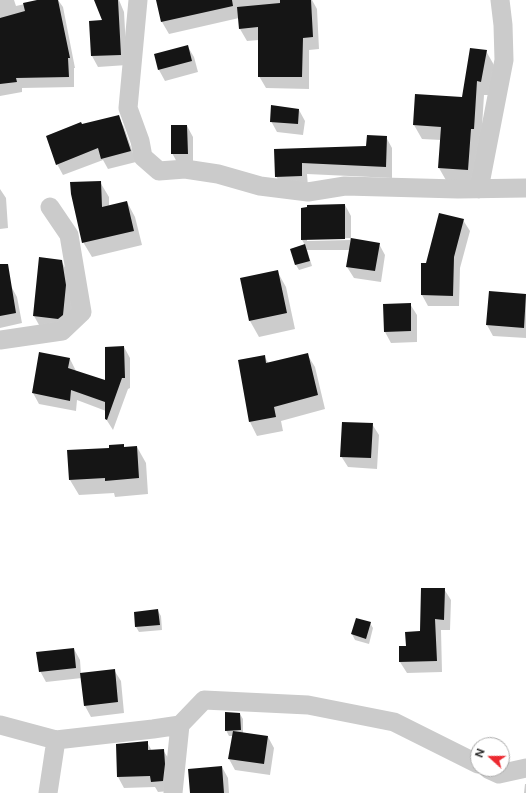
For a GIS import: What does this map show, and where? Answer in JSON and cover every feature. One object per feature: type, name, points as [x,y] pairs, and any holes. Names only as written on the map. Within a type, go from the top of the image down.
[{"type":"street","points":[[138,0],[128,108],[140,141],[143,157],[159,171],[185,169],[218,174],[260,186],[308,192],[345,186],[385,188],[526,188]]},
{"type":"street","points":[[479,189],[504,60],[503,25],[500,0]]},
{"type":"street","points":[[0,340],[62,331],[82,312],[68,235],[50,207]]},
{"type":"street","points":[[0,725],[56,740],[153,730],[180,725],[204,700],[308,705],[394,722],[470,760]]},
{"type":"street","points":[[173,793],[180,725]]},
{"type":"street","points":[[48,793],[56,740]]},
{"type":"street","points":[[510,772],[526,768]]},
{"type":"building","points":[[37,0],[58,0],[70,58],[68,58],[69,77],[16,78],[17,82],[0,84],[0,18],[25,11],[23,3]]},
{"type":"building","points":[[94,0],[118,0],[121,55],[91,56],[89,21],[102,20]]},
{"type":"building","points":[[156,0],[232,0],[233,6],[161,22]]},
{"type":"building","points":[[280,0],[311,0],[313,37],[303,38],[302,77],[258,77],[258,27],[239,29],[237,7],[280,3]]},
{"type":"building","points":[[188,45],[192,61],[158,70],[154,54]]},
{"type":"building","points":[[470,48],[487,50],[481,82],[477,81],[474,129],[471,129],[468,170],[438,168],[441,127],[413,125],[415,94],[462,97]]},
{"type":"building","points":[[271,105],[299,109],[298,124],[270,122]]},
{"type":"building","points":[[119,115],[131,151],[101,159],[98,148],[56,165],[46,136],[81,122],[82,124]]},
{"type":"building","points":[[171,125],[187,125],[188,154],[171,154]]},
{"type":"building","points":[[367,135],[387,136],[386,167],[302,163],[302,176],[275,177],[274,149],[366,146]]},
{"type":"building","points":[[101,181],[102,207],[127,201],[134,231],[82,243],[71,194],[70,182]]},
{"type":"building","points":[[345,204],[345,239],[301,240],[301,208],[307,207],[307,205]]},
{"type":"building","points":[[439,213],[464,219],[454,257],[453,296],[421,295],[421,263],[426,263]]},
{"type":"building","points":[[351,238],[380,243],[375,271],[346,267]]},
{"type":"building","points":[[305,244],[310,261],[295,265],[290,249]]},
{"type":"building","points":[[39,257],[62,260],[66,285],[63,315],[58,319],[33,316]]},
{"type":"building","points":[[0,264],[8,264],[16,313],[0,316]]},
{"type":"building","points":[[278,270],[287,313],[249,321],[240,278]]},
{"type":"building","points":[[489,291],[526,294],[524,328],[486,325]]},
{"type":"building","points":[[411,303],[411,331],[384,332],[383,304]]},
{"type":"building","points":[[124,346],[125,378],[122,378],[107,420],[105,419],[105,402],[71,390],[70,401],[32,393],[39,352],[70,358],[68,368],[105,380],[105,347]]},
{"type":"building","points":[[308,353],[318,395],[274,407],[276,417],[249,422],[238,360],[265,355],[266,363]]},
{"type":"building","points":[[342,422],[373,423],[371,458],[340,457]]},
{"type":"building","points":[[124,444],[124,447],[137,446],[139,478],[105,481],[105,478],[69,480],[67,450],[109,448],[109,445]]},
{"type":"building","points":[[421,588],[445,588],[444,620],[435,619],[437,661],[399,662],[399,646],[406,646],[405,632],[420,631]]},
{"type":"building","points":[[158,609],[160,625],[135,627],[134,612]]},
{"type":"building","points":[[356,618],[371,622],[366,639],[351,634]]},
{"type":"building","points":[[74,648],[76,668],[39,672],[36,652]]},
{"type":"building","points":[[115,669],[118,702],[84,706],[80,673]]},
{"type":"building","points":[[225,712],[240,713],[241,730],[225,731]]},
{"type":"building","points":[[233,731],[268,736],[264,764],[228,759]]},
{"type":"building","points":[[148,741],[148,750],[164,749],[165,764],[163,781],[151,782],[150,776],[117,777],[116,744]]},
{"type":"building","points":[[222,766],[224,793],[190,793],[188,769]]}]
